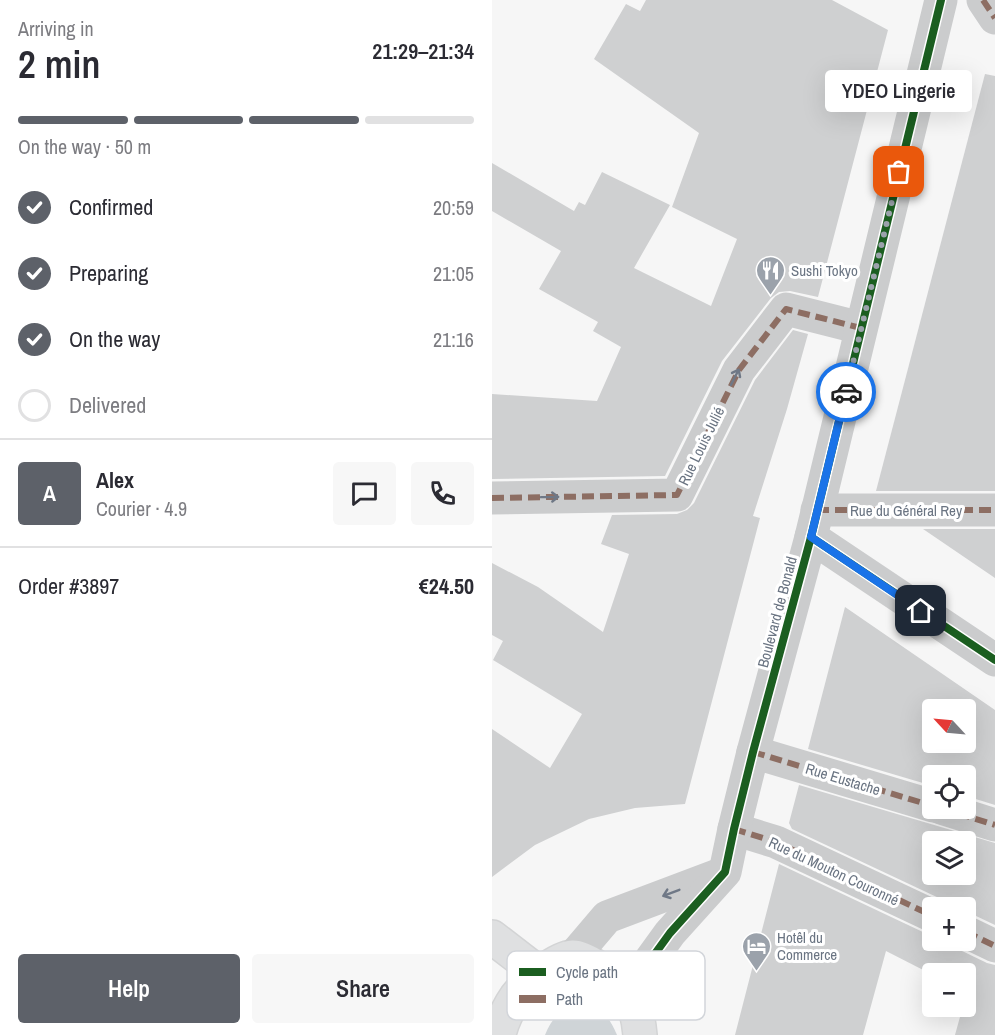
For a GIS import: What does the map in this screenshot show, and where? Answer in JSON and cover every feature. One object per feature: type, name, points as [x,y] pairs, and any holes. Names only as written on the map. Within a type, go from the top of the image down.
[{"type":"main road","points":[[492,937],[510,951]]},
{"type":"main road","points":[[499,1035],[500,1027],[507,1014]]},
{"type":"main road","points":[[639,1020],[640,1035]]},
{"type":"street","name":"Boulevard de Bonald","points":[[725,872],[753,752],[814,524],[941,0]]},
{"type":"street","points":[[983,0],[995,18]]},
{"type":"street","name":"Rue Louis Julié","points":[[492,498],[677,495],[739,370],[786,309],[861,328]]},
{"type":"street","name":"Rue du Général Rey","points":[[814,524],[995,510]]},
{"type":"street","points":[[814,524],[995,660]]},
{"type":"street","name":"Rue Eustache","points":[[753,752],[922,803]]},
{"type":"street","points":[[976,819],[995,825]]},
{"type":"street","name":"Rue du Mouton Couronné","points":[[734,829],[776,842],[922,911]]},
{"type":"street","points":[[578,951],[607,917],[725,872]]},
{"type":"street","points":[[657,951],[670,933],[725,872]]},
{"type":"street","points":[[976,937],[995,946]]},
{"type":"shaded area","points":[[553,1020],[609,1020],[617,1035],[545,1035]]},
{"type":"building","points":[[646,0],[832,0],[888,30],[818,297],[790,291],[779,292],[771,298],[722,361],[665,476],[492,479],[492,394],[597,401],[621,347],[593,331],[598,322],[539,289],[561,251],[492,211],[492,163],[574,211],[579,202],[585,205],[602,172],[670,205],[634,268],[711,306],[737,239],[672,207],[699,133],[594,59],[626,4],[640,11]]},
{"type":"building","points":[[985,74],[995,76],[995,491],[876,491]]},
{"type":"building","points":[[793,330],[808,334],[753,516],[760,518],[685,804],[635,808],[589,819],[535,845],[492,877],[492,729],[550,768],[582,714],[493,660],[503,641],[492,635],[492,563],[538,587],[603,632],[629,554],[601,544],[612,515],[677,514],[687,510],[694,503],[755,380]]},
{"type":"building","points":[[923,529],[995,529],[995,578],[926,531]]},
{"type":"building","points":[[845,607],[995,710],[995,805],[976,799],[976,765],[922,765],[922,783],[808,749]]},
{"type":"building","points":[[799,785],[954,831],[922,831],[922,885],[976,885],[976,837],[995,843],[995,925],[976,916],[976,897],[937,897],[792,829],[789,823]]},
{"type":"building","points":[[779,864],[922,932],[922,951],[962,951],[995,965],[995,1035],[955,1035],[960,1017],[976,1017],[976,963],[922,963],[922,969],[886,951],[863,1035],[735,1035]]},
{"type":"marked path","points":[[983,0],[995,18]]},
{"type":"marked path","points":[[492,498],[677,495],[739,370],[786,309],[861,328]]},
{"type":"marked path","points":[[817,510],[995,510]]},
{"type":"marked path","points":[[753,752],[922,803]]},
{"type":"marked path","points":[[976,819],[995,825]]},
{"type":"marked path","points":[[734,829],[776,842],[922,911]]},
{"type":"marked path","points":[[976,937],[995,946]]},
{"type":"cycle path","points":[[657,951],[670,933],[725,872],[753,752],[811,537],[941,0]]},
{"type":"cycle path","points":[[811,537],[995,660]]},
{"type":"way so far","points":[[846,392],[899,172]]},
{"type":"place","name":"YDEO Lingerie","points":[[899,172]]},
{"type":"place","name":"Sushi Tokyo","points":[[770,296]]},
{"type":"place","name":"Hotêl du Commerce","points":[[756,972]]},
{"type":"route","points":[[846,392],[811,537],[921,611]]}]
